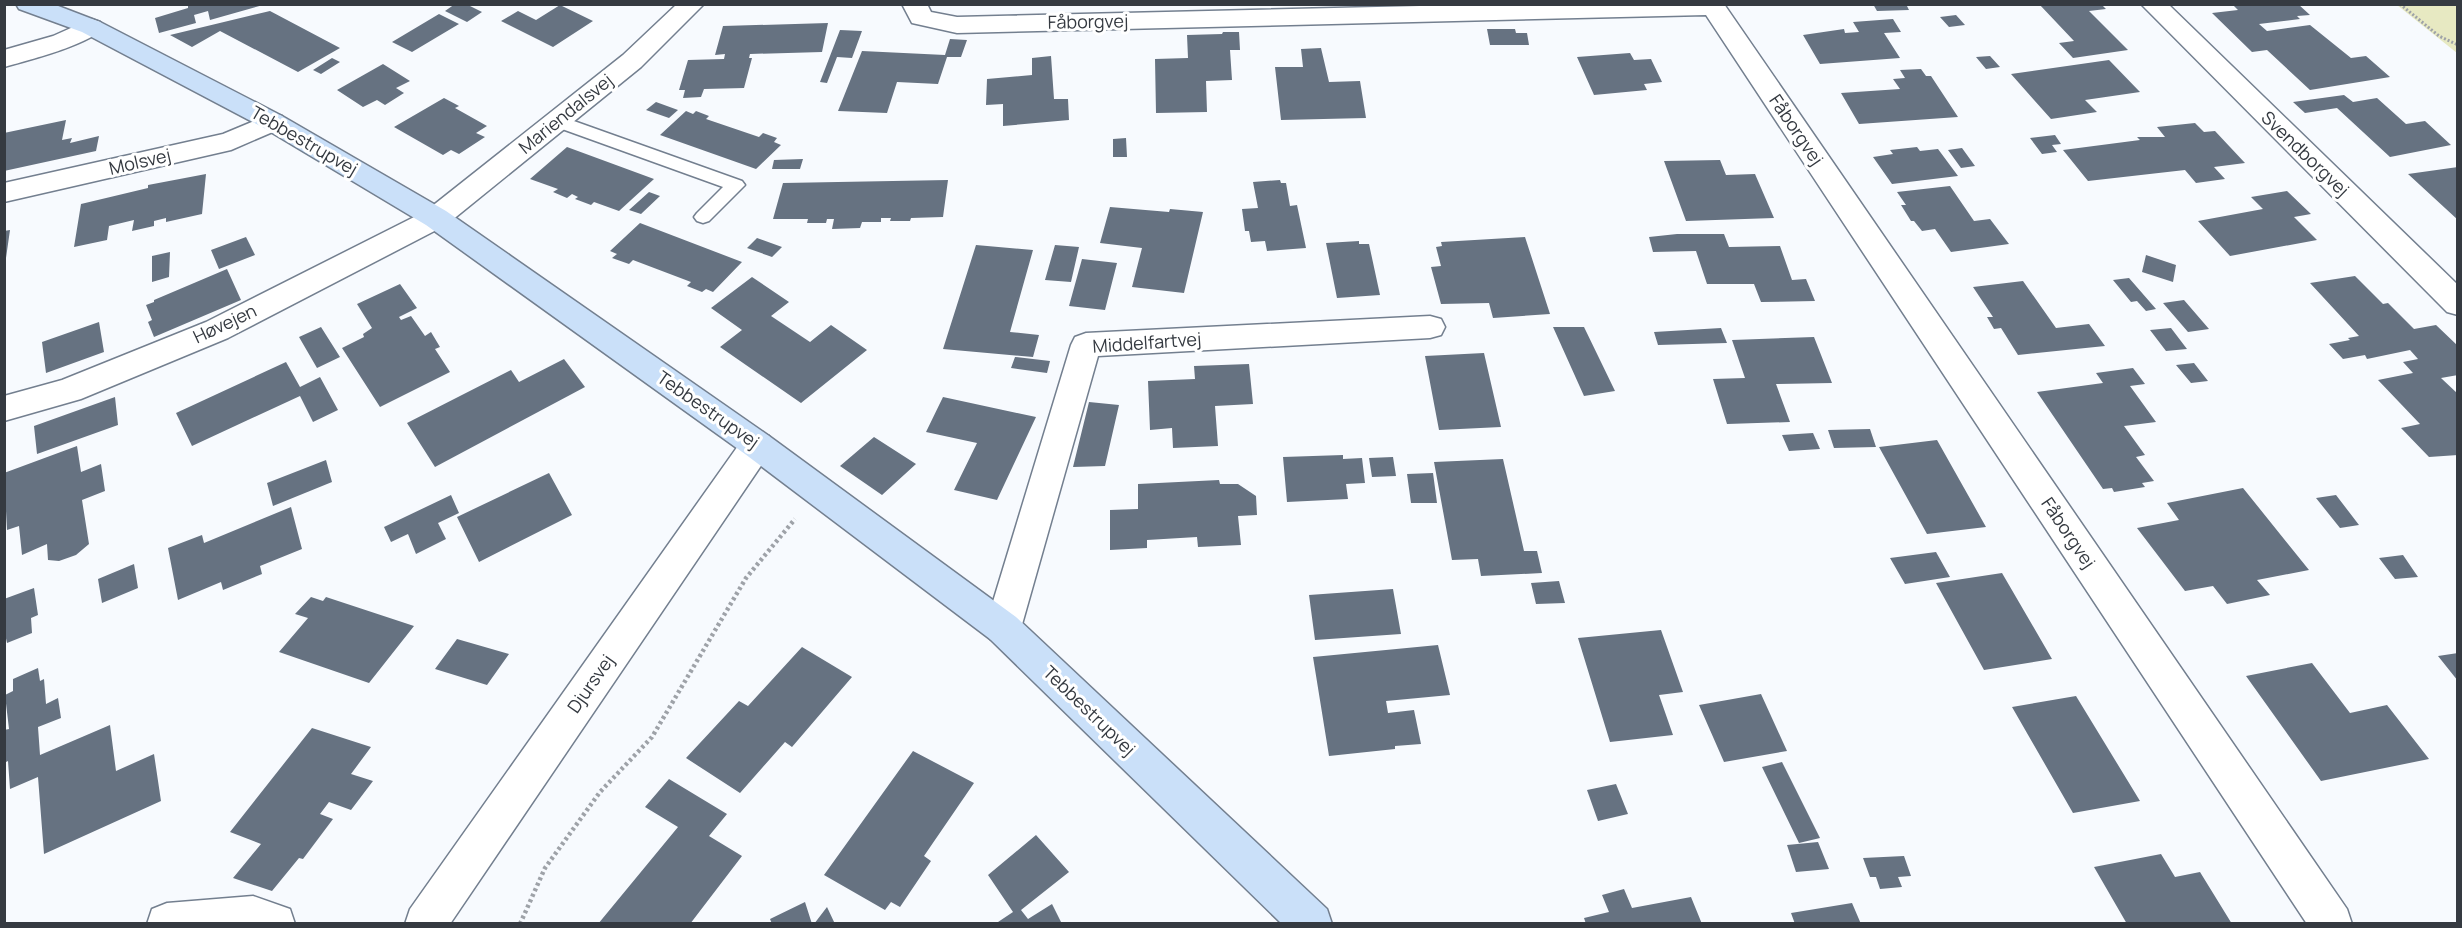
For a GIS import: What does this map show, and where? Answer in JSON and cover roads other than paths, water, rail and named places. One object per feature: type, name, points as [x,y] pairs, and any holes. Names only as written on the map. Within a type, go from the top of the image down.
[{"type":"street","name":"Tebbestrupvej","points":[[28,4],[91,27],[273,122],[436,218],[757,445],[1003,628],[1311,924]]},
{"type":"street","name":"Mariendalsvej","points":[[436,218],[632,61],[692,4]]},
{"type":"street","name":"Fåborgvej","points":[[914,4],[921,18],[957,25],[1713,7],[2332,924]]},
{"type":"street","name":"Svendborgvej","points":[[2153,4],[2457,304]]},
{"type":"street","points":[[4,59],[62,41],[91,27]]},
{"type":"street","name":"Molsvej","points":[[4,193],[231,141],[273,122]]},
{"type":"street","name":"Høvejen","points":[[4,409],[70,390],[217,330],[436,218]]},
{"type":"street","name":"Middelfartvej","points":[[1003,628],[1086,345],[1430,327]]},
{"type":"street","name":"Djursvej","points":[[425,924],[757,445]]},
{"type":"street","points":[[167,924],[253,917],[275,924]]},
{"type":"lane","points":[[557,121],[736,185],[703,217]]}]
